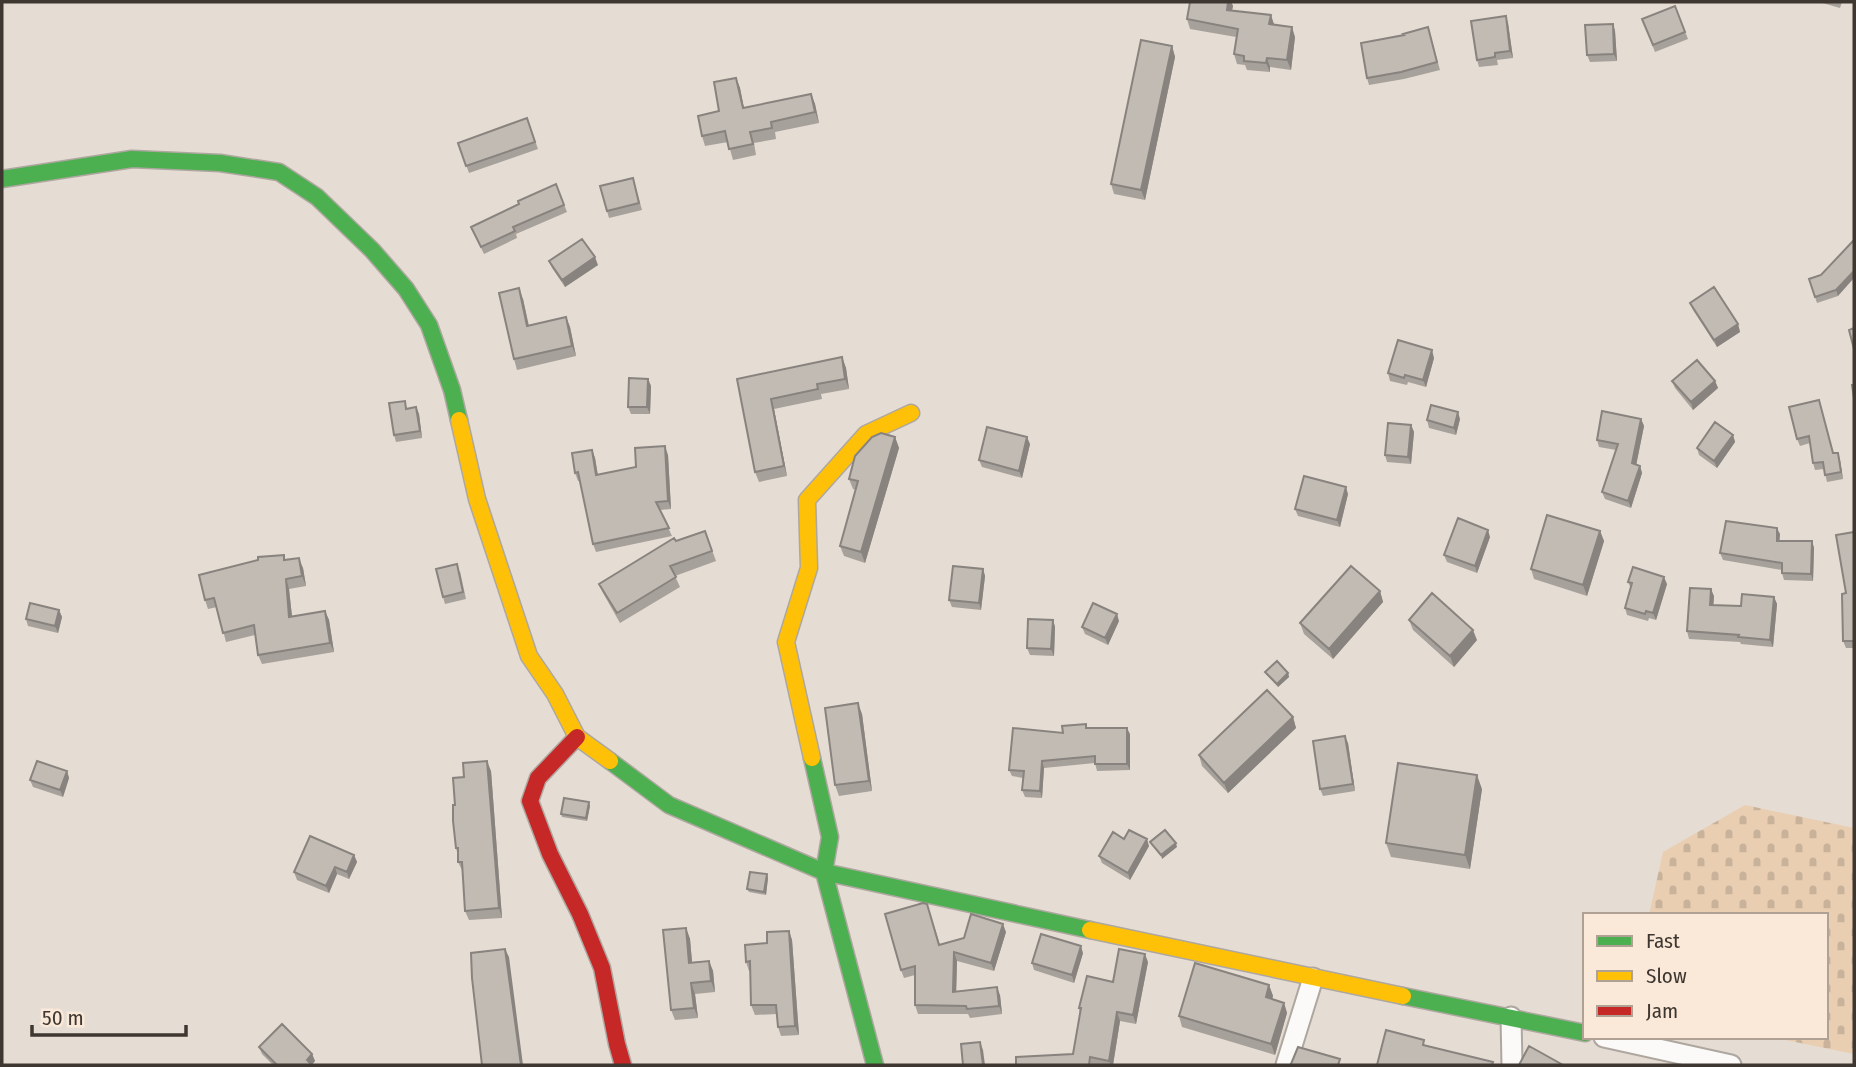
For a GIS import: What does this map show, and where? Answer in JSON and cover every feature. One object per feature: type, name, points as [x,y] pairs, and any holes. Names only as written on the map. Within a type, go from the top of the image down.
[{"type":"street","points":[[2,179],[132,159],[220,163],[279,172],[317,197],[372,250],[406,289],[429,325],[452,390],[477,499],[530,656],[555,694],[576,737],[669,805],[824,872],[1313,978],[1583,1033]]},
{"type":"street","points":[[875,1065],[824,872],[830,837],[786,642],[809,568],[807,500],[866,434],[911,413]]},
{"type":"street","points":[[576,737],[538,778],[530,801],[550,854],[580,914],[602,968],[623,1065]]},
{"type":"street","points":[[1286,1065],[1313,978]]},
{"type":"street","points":[[1511,1017],[1512,1065]]},
{"type":"street","points":[[1613,1039],[1731,1065]]},
{"type":"green space","points":[[1745,805],[1854,828],[1854,1054],[1781,1039],[1828,1039],[1828,913],[1649,913],[1663,852]]},
{"type":"building","points":[[1190,2],[1228,2],[1227,10],[1271,15],[1269,24],[1292,27],[1287,60],[1267,58],[1266,63],[1244,61],[1244,56],[1234,54],[1238,29],[1187,19]]},
{"type":"building","points":[[1675,6],[1685,32],[1653,45],[1642,19]]},
{"type":"building","points":[[1506,16],[1510,51],[1477,60],[1471,21]]},
{"type":"building","points":[[1613,24],[1614,54],[1587,55],[1585,25]]},
{"type":"building","points":[[1428,27],[1437,62],[1367,78],[1361,43],[1404,35]]},
{"type":"building","points":[[1141,40],[1172,46],[1141,190],[1111,184]]},
{"type":"building","points":[[736,78],[743,108],[811,94],[815,112],[771,122],[772,128],[750,132],[753,144],[729,149],[725,131],[702,136],[698,116],[719,111],[714,82]]},
{"type":"building","points":[[527,118],[535,142],[466,166],[458,143]]},
{"type":"building","points":[[633,178],[639,203],[607,211],[600,186]]},
{"type":"building","points":[[556,184],[564,205],[513,227],[515,231],[481,247],[471,227]]},
{"type":"building","points":[[582,239],[595,257],[562,280],[549,261]]},
{"type":"building","points":[[1853,241],[1854,271],[1836,290],[1815,297],[1809,279],[1821,275]]},
{"type":"building","points":[[1714,287],[1738,324],[1714,340],[1690,303]]},
{"type":"building","points":[[519,288],[527,326],[566,317],[572,346],[514,359],[499,293]]},
{"type":"building","points":[[1854,328],[1854,349],[1849,330]]},
{"type":"building","points":[[1398,340],[1432,350],[1423,380],[1388,373]]},
{"type":"building","points":[[842,357],[845,379],[817,384],[818,389],[771,399],[784,466],[755,472],[737,379]]},
{"type":"building","points":[[1697,360],[1715,381],[1691,402],[1672,381]]},
{"type":"building","points":[[629,378],[648,379],[647,407],[628,407]]},
{"type":"building","points":[[1819,400],[1833,453],[1838,453],[1841,472],[1825,475],[1823,462],[1813,463],[1809,436],[1797,439],[1789,407]]},
{"type":"building","points":[[405,401],[406,409],[416,407],[420,431],[394,435],[389,403]]},
{"type":"building","points":[[1431,405],[1458,412],[1454,428],[1427,420]]},
{"type":"building","points":[[1602,411],[1641,419],[1632,463],[1640,466],[1628,501],[1602,492],[1618,444],[1597,440]]},
{"type":"building","points":[[1715,422],[1733,435],[1714,461],[1697,448]]},
{"type":"building","points":[[1388,423],[1411,425],[1408,457],[1385,455]]},
{"type":"building","points":[[987,427],[1027,437],[1019,471],[979,460]]},
{"type":"building","points":[[881,433],[895,437],[861,552],[840,546],[858,481],[849,479],[855,456],[872,437]]},
{"type":"building","points":[[665,446],[668,501],[656,502],[669,528],[593,544],[572,453],[592,450],[596,475],[636,467],[635,448]]},
{"type":"building","points":[[1304,476],[1346,487],[1337,520],[1295,509]]},
{"type":"building","points":[[1547,515],[1600,531],[1583,585],[1531,569]]},
{"type":"building","points":[[1458,518],[1488,530],[1475,566],[1444,555]]},
{"type":"building","points":[[1726,521],[1777,528],[1777,541],[1812,541],[1811,574],[1782,573],[1782,563],[1720,553]]},
{"type":"building","points":[[705,531],[712,551],[670,566],[676,577],[617,613],[599,584],[674,538],[676,541]]},
{"type":"building","points":[[1854,532],[1854,641],[1843,641],[1842,594],[1846,593],[1836,535]]},
{"type":"building","points":[[284,555],[284,560],[299,558],[302,576],[286,579],[289,617],[325,611],[330,643],[258,655],[254,625],[223,633],[214,598],[205,600],[199,575],[258,560],[258,557]]},
{"type":"building","points":[[457,564],[463,592],[443,597],[436,569]]},
{"type":"building","points":[[953,566],[983,569],[979,603],[949,600]]},
{"type":"building","points":[[1351,566],[1380,591],[1329,649],[1300,623]]},
{"type":"building","points":[[1633,567],[1664,577],[1653,613],[1646,611],[1645,614],[1625,608]]},
{"type":"building","points":[[1690,588],[1711,589],[1710,605],[1741,606],[1742,594],[1774,597],[1770,640],[1687,631]]},
{"type":"building","points":[[1432,593],[1473,630],[1450,656],[1409,620]]},
{"type":"building","points":[[30,603],[59,610],[55,626],[26,619]]},
{"type":"building","points":[[1093,603],[1117,614],[1105,638],[1082,627]]},
{"type":"building","points":[[1028,619],[1053,620],[1051,649],[1027,648]]},
{"type":"building","points":[[1277,661],[1288,673],[1277,684],[1265,672]]},
{"type":"building","points":[[1267,690],[1293,717],[1224,783],[1199,755]]},
{"type":"building","points":[[858,703],[869,781],[835,785],[825,708]]},
{"type":"building","points":[[1086,724],[1086,728],[1127,728],[1127,764],[1095,764],[1095,756],[1042,761],[1040,791],[1022,790],[1024,771],[1009,770],[1013,728],[1063,733],[1062,726]]},
{"type":"building","points":[[1345,736],[1353,784],[1320,789],[1313,741]]},
{"type":"building","points":[[37,761],[67,771],[60,790],[30,780]]},
{"type":"building","points":[[487,761],[499,908],[465,911],[462,862],[458,862],[453,821],[453,778],[464,777],[463,763]]},
{"type":"building","points":[[1398,763],[1477,775],[1465,855],[1386,843]]},
{"type":"building","points":[[564,798],[589,802],[586,818],[561,814]]},
{"type":"building","points":[[1129,830],[1147,839],[1128,873],[1099,856],[1113,832],[1124,839]]},
{"type":"building","points":[[1165,830],[1176,843],[1161,855],[1150,842]]},
{"type":"building","points":[[310,836],[354,855],[347,872],[335,867],[326,886],[294,872]]},
{"type":"building","points":[[750,872],[767,874],[764,892],[747,889]]},
{"type":"building","points":[[927,904],[939,945],[964,938],[971,914],[1003,924],[991,963],[954,952],[953,992],[997,987],[999,1006],[967,1009],[966,1006],[915,1005],[915,966],[901,970],[885,914]]},
{"type":"building","points":[[686,928],[689,963],[709,961],[711,981],[691,983],[694,1008],[671,1010],[663,930]]},
{"type":"building","points":[[789,931],[795,1026],[778,1027],[776,1005],[751,1005],[750,961],[746,962],[745,945],[767,943],[767,932]]},
{"type":"building","points":[[1041,934],[1081,946],[1072,975],[1032,963]]},
{"type":"building","points":[[505,949],[521,1065],[482,1065],[471,953]]},
{"type":"building","points":[[1119,949],[1145,954],[1133,1015],[1117,1012],[1109,1061],[1090,1057],[1089,1065],[1016,1065],[1016,1057],[1073,1054],[1079,1008],[1087,976],[1113,982]]},
{"type":"building","points":[[1195,963],[1269,985],[1266,997],[1284,1003],[1271,1044],[1179,1016]]},
{"type":"building","points":[[282,1024],[312,1054],[307,1060],[312,1065],[277,1065],[259,1047]]},
{"type":"building","points":[[1386,1030],[1424,1040],[1423,1045],[1493,1062],[1492,1065],[1377,1065]]},
{"type":"building","points":[[980,1042],[983,1065],[963,1065],[961,1044]]},
{"type":"building","points":[[1529,1046],[1563,1065],[1519,1065]]},
{"type":"building","points":[[1298,1047],[1340,1059],[1338,1065],[1290,1065]]},
{"type":"traffic: fast","points":[[2,179],[132,159],[220,163],[279,172],[317,197],[372,250],[406,289],[429,325],[452,390],[459,420]]},
{"type":"traffic: fast","points":[[812,758],[830,837],[824,872],[1090,930]]},
{"type":"traffic: fast","points":[[610,761],[669,805],[824,872],[875,1065]]},
{"type":"traffic: fast","points":[[1403,996],[1583,1033]]},
{"type":"traffic: slow","points":[[812,758],[786,642],[809,568],[807,500],[866,434],[911,413]]},
{"type":"traffic: slow","points":[[459,420],[477,499],[529,656],[555,694],[577,737],[610,761]]},
{"type":"traffic: slow","points":[[1090,930],[1403,996]]},
{"type":"traffic: jam","points":[[577,737],[538,778],[530,801],[550,854],[580,914],[602,968],[623,1065]]}]
